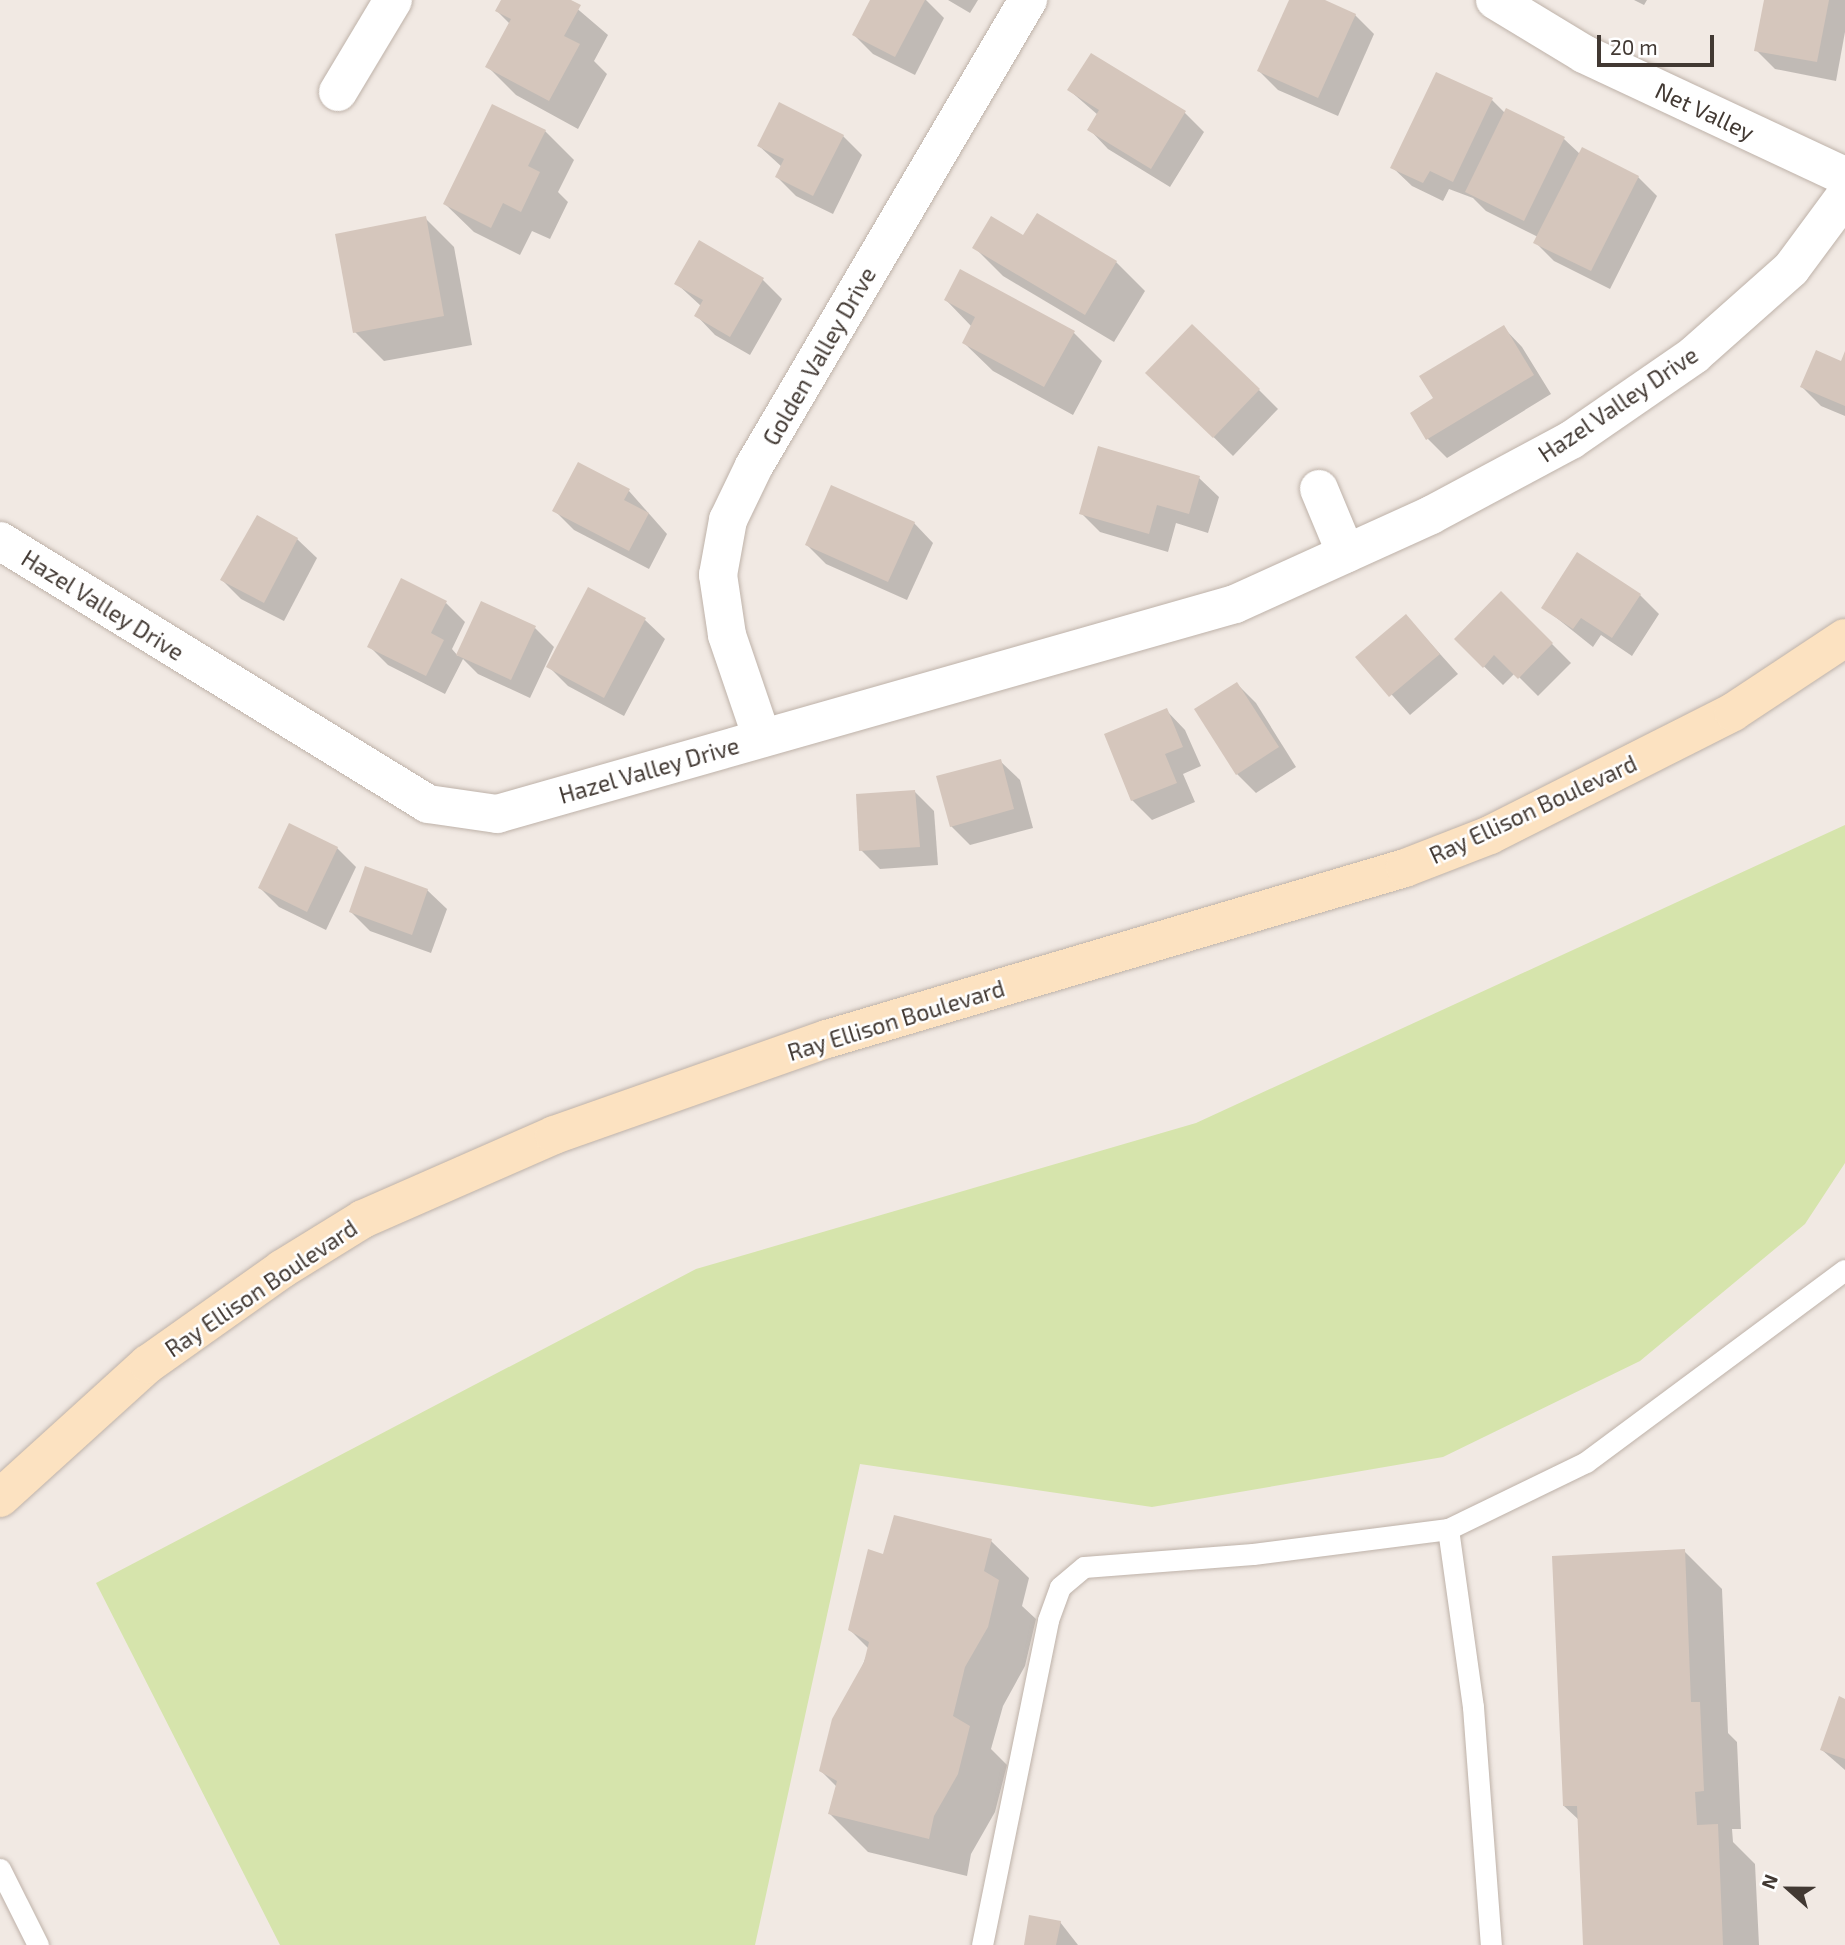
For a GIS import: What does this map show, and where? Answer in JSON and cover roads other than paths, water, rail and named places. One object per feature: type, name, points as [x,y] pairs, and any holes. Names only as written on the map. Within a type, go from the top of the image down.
[{"type":"main road","name":"Ray Ellison Boulevard","points":[[0,1498],[148,1363],[282,1269],[363,1219],[554,1135],[827,1039],[1405,868],[1490,835],[1733,712],[1845,638]]},
{"type":"street","points":[[338,92],[393,0]]},
{"type":"street","name":"Golden Valley Drive","points":[[762,738],[727,635],[718,575],[728,520],[754,466],[1028,0]]},
{"type":"street","name":"Net Valley","points":[[1495,0],[1584,54],[1845,176]]},
{"type":"street","name":"Hazel Valley Drive","points":[[0,541],[428,804],[497,814],[1236,604],[1432,515],[1572,440],[1694,355],[1791,269],[1845,196]]},
{"type":"street","points":[[1319,489],[1346,554]]},
{"type":"lane","points":[[982,1945],[1048,1620],[1060,1587],[1084,1567],[1253,1555],[1448,1529],[1586,1462],[1845,1270]]},
{"type":"lane","points":[[1448,1529],[1473,1707],[1491,1945]]},
{"type":"lane","points":[[0,1868],[38,1945]]}]
